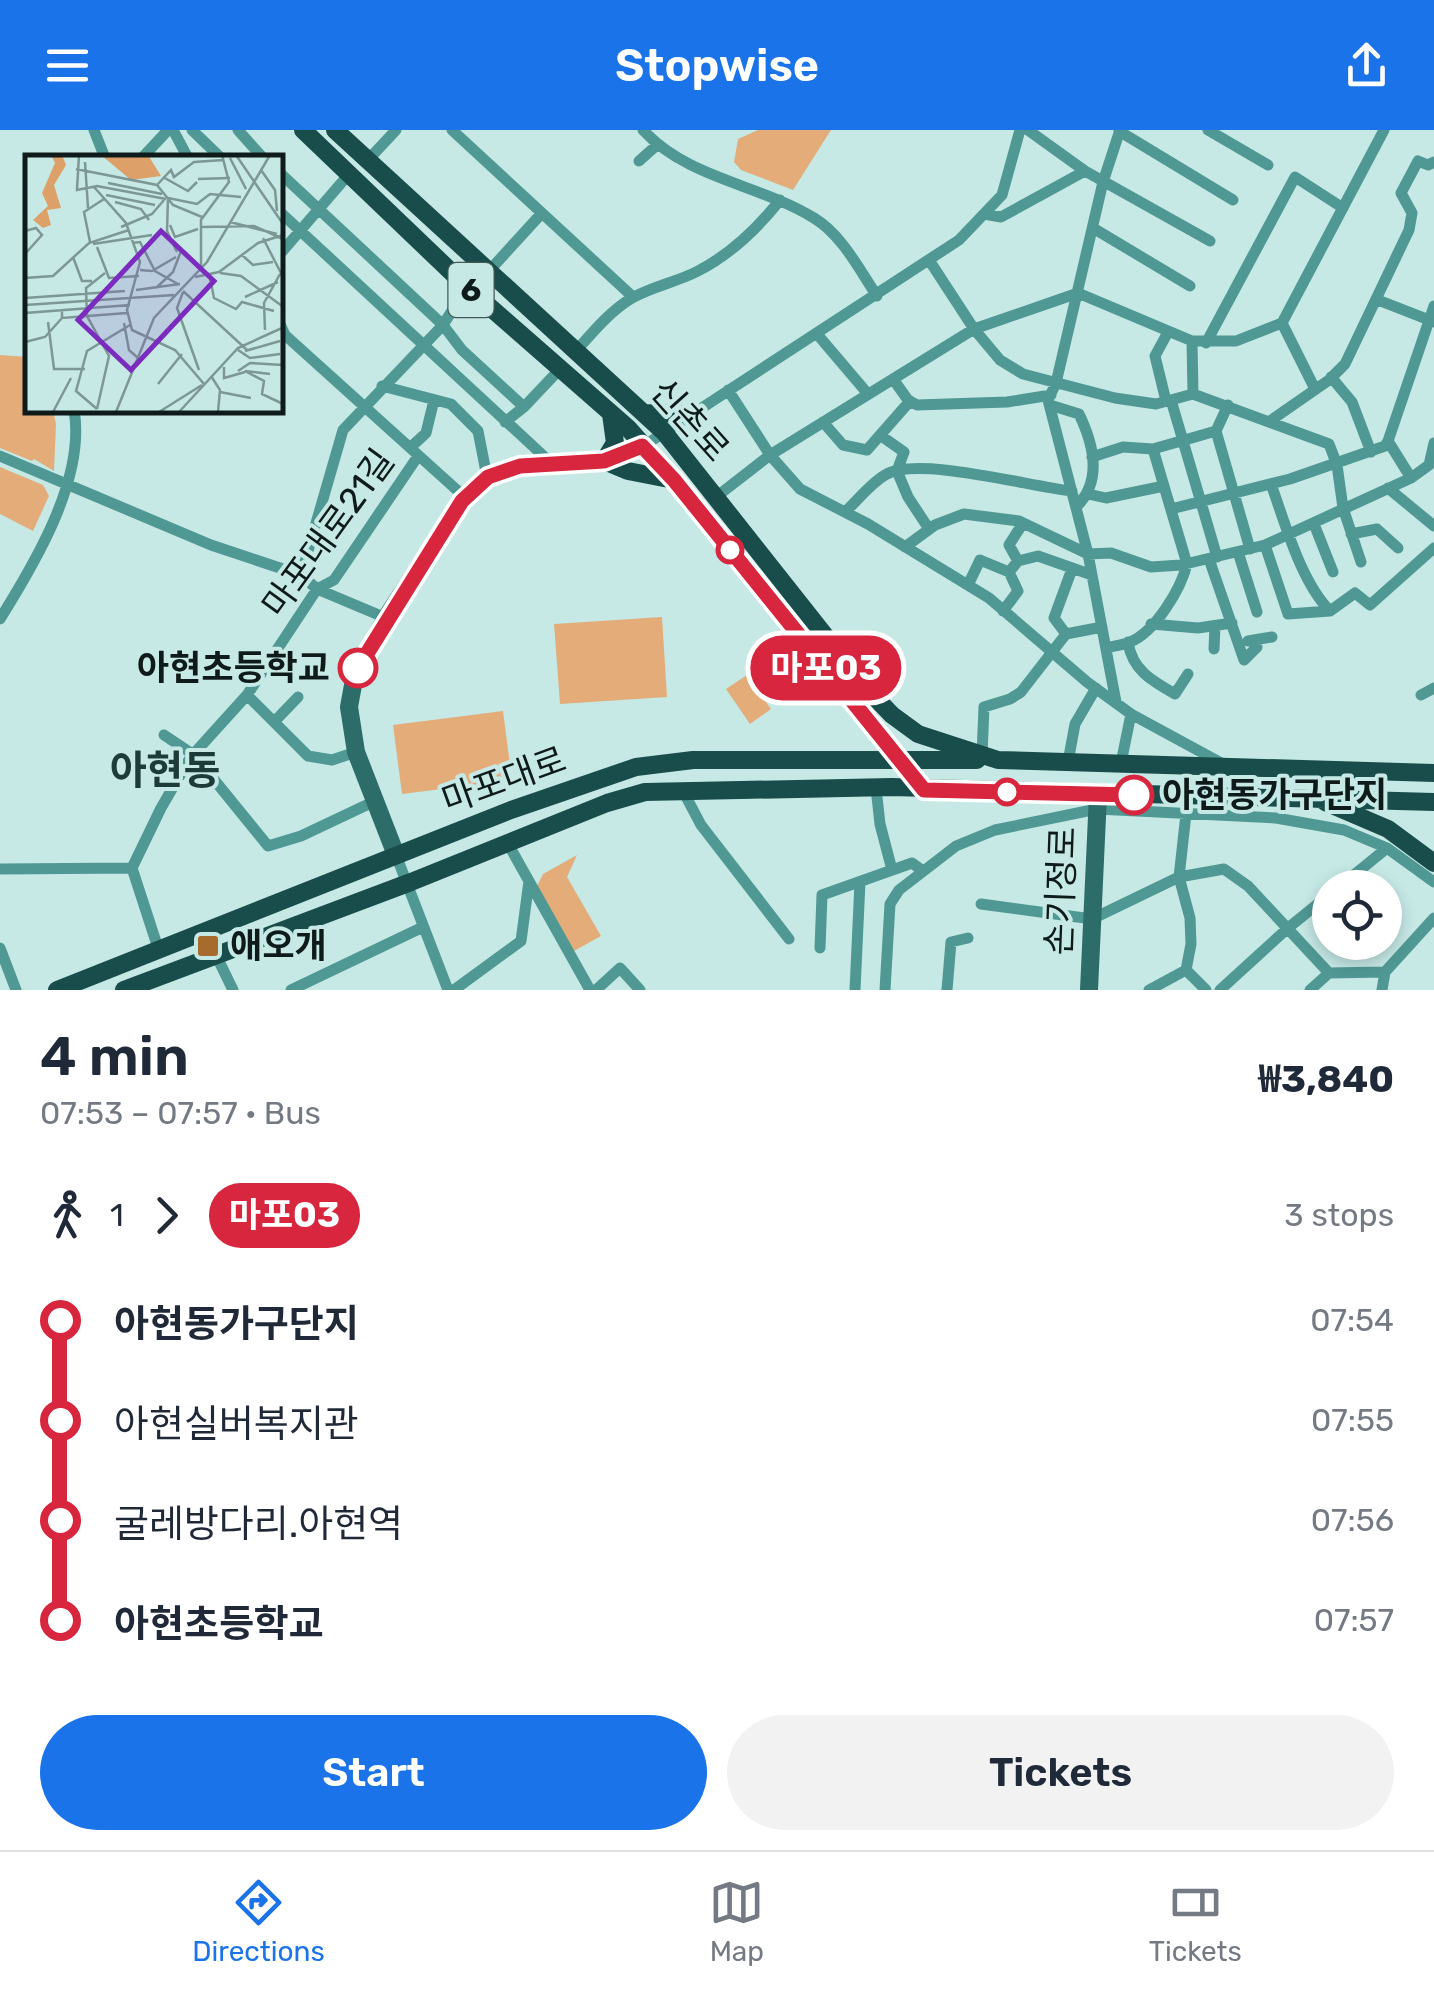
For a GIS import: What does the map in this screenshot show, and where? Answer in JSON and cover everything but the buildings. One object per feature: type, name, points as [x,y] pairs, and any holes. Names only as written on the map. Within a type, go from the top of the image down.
[{"type":"main road","name":"신촌로","points":[[303,130],[559,370],[611,414],[682,455],[882,706],[918,734],[990,758],[1348,772]]},
{"type":"main road","name":"신촌로","points":[[335,130],[644,413],[674,480],[924,790]]},
{"type":"main road","points":[[644,413],[688,416],[682,455]]},
{"type":"main road","points":[[611,414],[615,443],[604,461],[628,471],[674,480]]},
{"type":"main road","name":"마포대로","points":[[57,990],[511,810],[636,767],[693,760],[990,758]]},
{"type":"main road","points":[[1348,772],[1399,783],[1433,803]]},
{"type":"main road","name":"6","points":[[1348,772],[1434,773]]},
{"type":"main road","points":[[924,790],[1097,802],[1315,798],[1433,803]]},
{"type":"main road","name":"마포대로","points":[[124,990],[406,884],[607,802],[645,792],[924,790]]},
{"type":"main road","points":[[1315,798],[1388,829],[1434,863]]},
{"type":"street","points":[[94,130],[104,155]]},
{"type":"street","points":[[145,155],[170,130],[186,155]]},
{"type":"street","points":[[192,130],[219,155]]},
{"type":"street","points":[[238,130],[260,155]]},
{"type":"street","points":[[368,160],[396,130]]},
{"type":"street","points":[[452,130],[633,298]]},
{"type":"street","points":[[643,130],[679,161],[780,200],[830,230],[876,296]]},
{"type":"street","points":[[529,881],[521,941],[451,990],[356,752],[349,707],[355,674],[386,618],[462,501],[488,477],[520,466],[604,461],[653,439],[876,296],[960,240],[1002,195],[1020,130]]},
{"type":"street","points":[[1028,130],[1103,182],[1210,241]]},
{"type":"street","points":[[1208,130],[1268,165]]},
{"type":"street","points":[[716,498],[770,454],[974,329],[1078,293],[1192,342],[1236,341],[1282,323],[1384,130]]},
{"type":"street","points":[[1116,702],[1052,394],[1103,182],[1120,131],[1232,200]]},
{"type":"street","points":[[639,161],[656,145]]},
{"type":"street","points":[[1270,421],[1345,364],[1409,230],[1412,213],[1401,194],[1418,161],[1428,165],[1434,162]]},
{"type":"street","points":[[984,214],[1001,216],[1085,171]]},
{"type":"street","points":[[282,252],[349,174]]},
{"type":"street","points":[[282,175],[443,325],[462,350],[524,408]]},
{"type":"street","points":[[1206,343],[1295,178],[1343,208]]},
{"type":"street","points":[[576,351],[609,315],[633,298],[698,271],[720,257],[758,227],[780,200]]},
{"type":"street","points":[[489,272],[542,213]]},
{"type":"street","points":[[282,214],[550,462]]},
{"type":"street","points":[[1093,228],[1190,286]]},
{"type":"street","points":[[929,260],[974,329],[1000,360],[1078,414],[1089,435],[1094,471],[1088,494],[1076,506]]},
{"type":"street","points":[[301,575],[343,430],[443,325],[468,287]]},
{"type":"street","points":[[1378,300],[1431,322]]},
{"type":"street","points":[[1171,509],[1337,465],[1385,446],[1434,306]]},
{"type":"street","points":[[1282,323],[1316,389]]},
{"type":"street","points":[[282,331],[458,491],[462,501]]},
{"type":"street","points":[[1168,332],[1155,356],[1244,660],[1257,646],[1254,640],[1272,638]]},
{"type":"street","points":[[816,334],[868,394]]},
{"type":"street","points":[[1192,342],[1192,394]]},
{"type":"street","points":[[505,422],[524,408],[559,370]]},
{"type":"street","points":[[1332,377],[1352,402],[1371,452]]},
{"type":"street","points":[[893,379],[917,406],[991,403],[1052,394],[1156,404],[1192,394],[1329,444],[1337,465],[1350,534],[1361,562]]},
{"type":"street","points":[[382,386],[450,404],[478,431],[488,477]]},
{"type":"street","points":[[728,390],[770,454],[800,489],[968,585],[1131,714],[1226,766]]},
{"type":"street","name":"마포대로21길","points":[[132,868],[161,808],[194,754],[247,695],[316,589],[334,580],[426,433],[434,400]]},
{"type":"street","points":[[823,422],[842,446],[867,450],[910,401]]},
{"type":"street","points":[[1228,405],[1216,431],[1236,493],[1257,612]]},
{"type":"street","points":[[0,620],[38,550],[66,486],[77,446],[74,412]]},
{"type":"street","points":[[1092,457],[1123,447],[1153,449],[1216,431]]},
{"type":"street","points":[[880,435],[904,452],[897,471],[929,530]]},
{"type":"street","points":[[1388,441],[1411,478]]},
{"type":"street","points":[[905,547],[929,530],[964,514],[1023,522],[1088,554],[1110,554],[1151,567],[1188,564],[1265,545],[1411,478],[1431,466],[1434,443]]},
{"type":"street","points":[[1106,648],[1128,642],[1152,624],[1184,577],[1188,564],[1153,449]]},
{"type":"street","points":[[0,456],[211,546],[301,575],[316,589],[386,618]]},
{"type":"street","points":[[845,512],[888,472],[897,471],[989,475],[1034,487],[1072,491]]},
{"type":"street","points":[[1271,484],[1289,534],[1320,600],[1330,612]]},
{"type":"street","points":[[1088,494],[1106,498],[1164,486]]},
{"type":"street","points":[[1388,488],[1434,526]]},
{"type":"street","points":[[1018,561],[1009,545],[1023,522]]},
{"type":"street","points":[[1314,524],[1334,572]]},
{"type":"street","points":[[1350,534],[1377,529],[1398,548]]},
{"type":"street","points":[[1265,545],[1288,614],[1330,612],[1355,592],[1370,605],[1434,548]]},
{"type":"street","points":[[1009,572],[1018,561],[1038,556],[1092,576]]},
{"type":"street","points":[[968,585],[980,560],[1009,572],[1018,590],[1003,610]]},
{"type":"street","points":[[1066,634],[1054,618],[1072,568]]},
{"type":"street","points":[[1152,624],[1198,628],[1232,624]]},
{"type":"street","points":[[1214,649],[1215,626]]},
{"type":"street","points":[[990,758],[984,707],[1021,692],[1066,634],[1102,627]]},
{"type":"street","points":[[1128,642],[1130,659],[1166,689],[1176,694],[1188,674]]},
{"type":"street","points":[[1068,762],[1075,724],[1096,688]]},
{"type":"street","points":[[1421,695],[1434,688]]},
{"type":"street","points":[[247,695],[308,756],[332,760],[356,752]]},
{"type":"street","points":[[274,722],[298,697]]},
{"type":"street","points":[[1121,764],[1131,714]]},
{"type":"street","points":[[164,735],[194,754],[268,846],[301,836],[375,801]]},
{"type":"street","points":[[876,788],[892,870]]},
{"type":"street","points":[[684,792],[702,825],[789,938]]},
{"type":"street","points":[[885,990],[890,904],[900,890],[956,846],[995,830],[1097,802],[1186,814],[1276,818],[1360,835],[1434,882]]},
{"type":"street","name":"손기정로","points":[[1089,990],[1097,802]]},
{"type":"street","points":[[1150,990],[1186,970],[1192,944],[1190,918],[1178,877],[1186,814]]},
{"type":"street","points":[[507,842],[593,990],[620,968],[640,990]]},
{"type":"street","points":[[1360,870],[1386,848]]},
{"type":"street","points":[[820,948],[822,895],[912,863],[923,871]]},
{"type":"street","points":[[0,870],[132,868],[159,951]]},
{"type":"street","points":[[982,904],[1092,919],[1178,877],[1224,869],[1248,886],[1329,973]]},
{"type":"street","points":[[856,990],[860,882]]},
{"type":"street","points":[[1220,990],[1312,909]]},
{"type":"street","points":[[1382,990],[1384,972],[1434,918]]},
{"type":"street","points":[[291,990],[424,927]]},
{"type":"street","points":[[947,990],[952,942],[968,938]]},
{"type":"street","points":[[0,948],[16,990]]},
{"type":"street","points":[[216,955],[232,990]]},
{"type":"street","points":[[1186,970],[1206,990]]},
{"type":"street","points":[[1310,990],[1329,973],[1384,972]]},
{"type":"shaded area","points":[[758,130],[831,130],[793,190],[741,170],[734,162],[738,139]]},
{"type":"shaded area","points":[[0,355],[25,357],[25,412],[53,412],[54,471],[34,459],[0,448]]},
{"type":"shaded area","points":[[0,467],[43,485],[49,496],[33,531],[0,514]]},
{"type":"shaded area","points":[[662,617],[667,697],[560,704],[554,624]]},
{"type":"shaded area","points":[[747,675],[771,709],[750,724],[726,689]]},
{"type":"shaded area","points":[[503,711],[512,780],[402,794],[393,725]]},
{"type":"shaded area","points":[[577,855],[567,877],[601,936],[572,952],[536,888],[543,874]]},
{"type":"bus line","name":"마포03","points":[[358,668],[462,501],[488,477],[520,466],[604,461],[642,446],[674,480],[924,790],[1134,795]]},
{"type":"place","name":"아현초등학교","points":[[358,668]]},
{"type":"place","name":"아현동가구단지","points":[[1134,795]]},
{"type":"place","name":"애오개","points":[[208,946]]},
{"type":"district","name":"아현동","points":[[165,770]]}]
